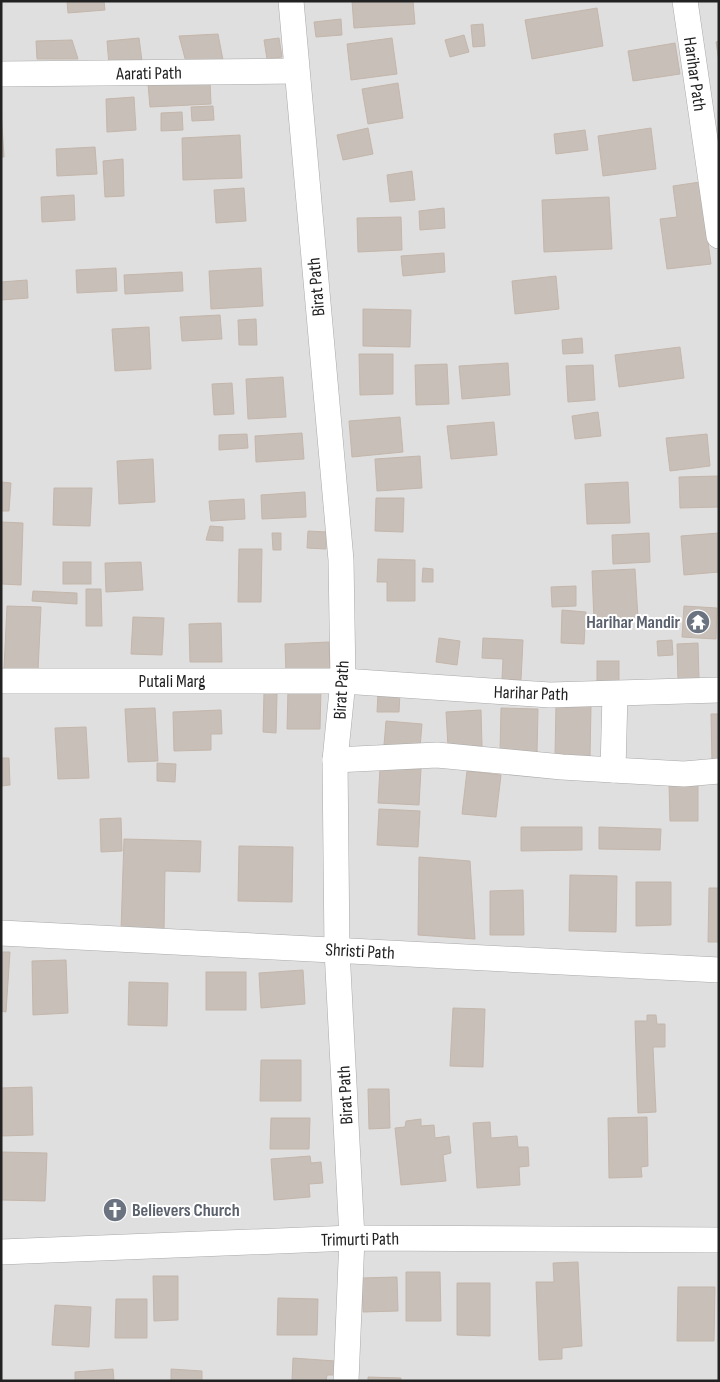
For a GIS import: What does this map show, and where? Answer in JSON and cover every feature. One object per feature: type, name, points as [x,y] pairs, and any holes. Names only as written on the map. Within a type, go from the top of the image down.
[{"type":"street","name":"Birat Path","points":[[291,1],[341,560],[343,681],[335,760],[337,950],[352,1238],[346,1381]]},
{"type":"street","name":"Harihar Path","points":[[685,1],[719,236]]},
{"type":"street","name":"Aarati Path","points":[[1,74],[296,71]]},
{"type":"street","name":"Putali Marg","points":[[1,681],[343,681]]},
{"type":"street","name":"Harihar Path","points":[[343,681],[550,695],[719,690]]},
{"type":"street","points":[[614,770],[615,694]]},
{"type":"street","points":[[335,760],[437,755],[562,768],[684,774],[719,772]]},
{"type":"street","name":"Shristi Path","points":[[1,933],[719,970]]},
{"type":"street","name":"Trimurti Path","points":[[1,1252],[352,1238],[719,1240]]},
{"type":"shaded area","points":[[1,1],[719,1],[719,1381],[1,1381]]},
{"type":"building","points":[[67,1],[104,1],[105,10],[68,13]]},
{"type":"building","points":[[352,1],[413,1],[415,24],[354,28]]},
{"type":"building","points":[[597,8],[603,46],[532,59],[525,20]]},
{"type":"building","points":[[341,19],[342,35],[316,37],[314,22]]},
{"type":"building","points":[[483,24],[485,46],[473,47],[471,25]]},
{"type":"building","points":[[218,34],[223,60],[186,62],[179,36]]},
{"type":"building","points":[[464,35],[469,52],[450,57],[445,40]]},
{"type":"building","points":[[139,38],[142,61],[109,65],[107,41]]},
{"type":"building","points":[[279,38],[282,57],[267,59],[264,40]]},
{"type":"building","points":[[392,38],[397,74],[351,80],[347,44]]},
{"type":"building","points":[[72,40],[78,59],[37,59],[36,41]]},
{"type":"building","points":[[719,41],[719,61],[716,42]]},
{"type":"building","points":[[675,43],[680,74],[633,81],[628,51]]},
{"type":"building","points":[[210,81],[211,104],[150,107],[148,84]]},
{"type":"building","points":[[398,83],[403,118],[368,124],[362,89]]},
{"type":"building","points":[[134,97],[136,130],[107,132],[106,99]]},
{"type":"building","points":[[213,106],[214,120],[192,121],[191,107]]},
{"type":"building","points":[[1,110],[4,157],[1,157]]},
{"type":"building","points":[[182,112],[183,130],[161,131],[161,113]]},
{"type":"building","points":[[368,128],[373,154],[343,160],[337,135]]},
{"type":"building","points":[[651,128],[656,169],[603,176],[598,136]]},
{"type":"building","points":[[585,130],[588,150],[556,154],[554,134]]},
{"type":"building","points":[[240,135],[242,178],[183,180],[182,138]]},
{"type":"building","points":[[95,147],[97,174],[57,176],[56,149]]},
{"type":"building","points":[[123,159],[124,196],[105,197],[103,161]]},
{"type":"building","points":[[412,171],[415,200],[390,202],[387,175]]},
{"type":"building","points":[[700,182],[711,264],[667,269],[660,219],[677,217],[673,186]]},
{"type":"building","points":[[244,188],[246,221],[216,223],[214,190]]},
{"type":"building","points":[[74,195],[75,220],[42,222],[41,197]]},
{"type":"building","points":[[609,197],[612,249],[544,252],[542,200]]},
{"type":"building","points":[[444,208],[445,228],[420,230],[419,211]]},
{"type":"building","points":[[401,217],[402,250],[358,252],[357,218]]},
{"type":"building","points":[[444,253],[445,272],[403,276],[401,256]]},
{"type":"building","points":[[116,268],[117,291],[77,293],[76,270]]},
{"type":"building","points":[[261,268],[263,306],[211,309],[209,271]]},
{"type":"building","points":[[182,272],[183,291],[125,294],[124,275]]},
{"type":"building","points":[[556,276],[559,309],[515,314],[512,281]]},
{"type":"building","points":[[27,280],[28,298],[1,300],[1,282]]},
{"type":"building","points":[[363,309],[411,310],[410,347],[363,346]]},
{"type":"building","points":[[220,315],[222,339],[182,341],[180,317]]},
{"type":"building","points":[[256,319],[257,345],[239,345],[238,320]]},
{"type":"building","points":[[149,327],[151,369],[115,371],[112,329]]},
{"type":"building","points":[[582,338],[583,353],[563,354],[562,340]]},
{"type":"building","points":[[680,347],[684,378],[619,387],[615,355]]},
{"type":"building","points":[[359,354],[393,354],[393,394],[360,395]]},
{"type":"building","points":[[508,363],[510,395],[462,399],[459,366]]},
{"type":"building","points":[[447,364],[449,404],[416,405],[415,365]]},
{"type":"building","points":[[593,365],[595,400],[568,402],[566,366]]},
{"type":"building","points":[[283,377],[286,417],[248,419],[246,379]]},
{"type":"building","points":[[232,383],[234,414],[214,415],[212,384]]},
{"type":"building","points":[[598,412],[601,436],[575,439],[572,416]]},
{"type":"building","points":[[400,417],[403,452],[352,457],[349,421]]},
{"type":"building","points":[[494,422],[497,455],[451,459],[447,426]]},
{"type":"building","points":[[302,433],[304,459],[256,462],[255,436]]},
{"type":"building","points":[[247,434],[248,448],[219,450],[219,435]]},
{"type":"building","points":[[707,434],[710,466],[670,471],[666,438]]},
{"type":"building","points":[[420,456],[422,488],[377,491],[375,459]]},
{"type":"building","points":[[153,459],[155,502],[119,504],[117,461]]},
{"type":"building","points":[[719,476],[719,507],[680,508],[679,477]]},
{"type":"building","points":[[1,482],[11,483],[9,511],[1,511]]},
{"type":"building","points":[[628,482],[630,523],[587,524],[585,484]]},
{"type":"building","points":[[54,488],[92,488],[90,526],[53,525]]},
{"type":"building","points":[[305,492],[306,517],[262,519],[261,495]]},
{"type":"building","points":[[376,498],[404,498],[403,532],[375,531]]},
{"type":"building","points":[[244,499],[245,519],[211,521],[209,501]]},
{"type":"building","points":[[1,522],[23,523],[21,585],[2,584]]},
{"type":"building","points":[[210,526],[223,527],[223,541],[206,540]]},
{"type":"building","points":[[308,531],[326,532],[326,549],[307,548]]},
{"type":"building","points":[[272,533],[281,533],[281,550],[273,550]]},
{"type":"building","points":[[649,533],[650,562],[613,564],[612,535]]},
{"type":"building","points":[[719,533],[719,572],[684,575],[681,536]]},
{"type":"building","points":[[239,549],[262,549],[261,602],[238,602]]},
{"type":"building","points":[[378,559],[415,560],[415,601],[387,601],[387,582],[377,582]]},
{"type":"building","points":[[63,562],[91,562],[91,584],[63,584]]},
{"type":"building","points":[[141,562],[143,590],[106,592],[105,563]]},
{"type":"building","points":[[423,568],[433,569],[433,582],[422,582]]},
{"type":"building","points":[[635,569],[638,618],[594,621],[592,571]]},
{"type":"building","points":[[576,586],[576,606],[552,607],[551,587]]},
{"type":"building","points":[[86,589],[101,589],[102,626],[86,626]]},
{"type":"building","points":[[33,591],[77,593],[77,604],[32,601]]},
{"type":"building","points":[[7,606],[41,607],[38,671],[4,669]]},
{"type":"building","points":[[684,606],[717,608],[716,639],[682,637]]},
{"type":"building","points":[[562,610],[586,612],[584,644],[561,643]]},
{"type":"building","points":[[133,617],[164,618],[162,655],[131,654]]},
{"type":"building","points":[[221,623],[222,662],[190,662],[189,624]]},
{"type":"building","points":[[439,638],[460,641],[457,665],[436,662]]},
{"type":"building","points":[[483,638],[523,640],[521,680],[502,679],[503,659],[482,658]]},
{"type":"building","points":[[672,640],[673,655],[658,656],[657,641]]},
{"type":"building","points":[[329,642],[330,672],[286,674],[285,644]]},
{"type":"building","points":[[698,643],[699,679],[678,680],[677,644]]},
{"type":"building","points":[[597,661],[619,661],[619,683],[597,683]]},
{"type":"building","points":[[288,689],[321,689],[320,729],[287,729]]},
{"type":"building","points":[[264,693],[277,694],[276,733],[263,732]]},
{"type":"building","points":[[378,693],[400,693],[399,712],[377,712]]},
{"type":"building","points":[[556,705],[591,706],[590,757],[555,756]]},
{"type":"building","points":[[155,708],[158,761],[128,762],[125,709]]},
{"type":"building","points":[[501,708],[538,709],[537,753],[500,752]]},
{"type":"building","points":[[221,710],[222,734],[211,734],[211,750],[174,751],[173,712]]},
{"type":"building","points":[[481,710],[482,746],[448,747],[446,712]]},
{"type":"building","points":[[711,714],[719,714],[719,763],[712,763]]},
{"type":"building","points":[[386,721],[422,724],[420,748],[384,745]]},
{"type":"building","points":[[86,727],[89,778],[58,779],[55,728]]},
{"type":"building","points":[[1,758],[9,758],[10,785],[1,786]]},
{"type":"building","points":[[157,763],[176,764],[175,782],[157,781]]},
{"type":"building","points":[[380,768],[421,769],[419,805],[378,803]]},
{"type":"building","points":[[467,771],[501,775],[496,817],[462,814]]},
{"type":"building","points":[[698,783],[698,821],[670,821],[669,784]]},
{"type":"building","points":[[379,809],[420,811],[418,847],[377,845]]},
{"type":"building","points":[[121,818],[122,851],[101,852],[100,819]]},
{"type":"building","points":[[521,827],[582,827],[582,850],[521,851]]},
{"type":"building","points":[[599,827],[661,829],[660,850],[599,849]]},
{"type":"building","points":[[124,839],[201,841],[200,872],[165,871],[164,931],[121,930]]},
{"type":"building","points":[[239,846],[293,847],[292,902],[238,901]]},
{"type":"building","points":[[419,857],[470,861],[475,939],[418,935]]},
{"type":"building","points":[[570,875],[617,876],[616,932],[569,931]]},
{"type":"building","points":[[636,882],[671,882],[671,925],[636,926]]},
{"type":"building","points":[[709,888],[719,888],[719,942],[708,942]]},
{"type":"building","points":[[523,890],[524,935],[490,935],[490,891]]},
{"type":"building","points":[[1,952],[10,952],[6,1012],[1,1011]]},
{"type":"building","points":[[66,960],[68,1013],[33,1015],[32,961]]},
{"type":"building","points":[[303,970],[305,1004],[261,1008],[259,973]]},
{"type":"building","points":[[206,972],[246,972],[246,1010],[206,1010]]},
{"type":"building","points":[[129,982],[168,983],[167,1026],[128,1025]]},
{"type":"building","points":[[453,1008],[485,1009],[483,1067],[450,1066]]},
{"type":"building","points":[[647,1015],[656,1015],[657,1024],[665,1024],[665,1047],[653,1047],[656,1112],[638,1113],[635,1021],[647,1021]]},
{"type":"building","points":[[261,1060],[301,1060],[301,1101],[260,1101]]},
{"type":"building","points":[[32,1087],[33,1135],[1,1136],[1,1088]]},
{"type":"building","points":[[368,1089],[389,1089],[390,1128],[369,1129]]},
{"type":"building","points":[[647,1117],[648,1166],[641,1167],[642,1177],[609,1178],[608,1118]]},
{"type":"building","points":[[271,1118],[310,1118],[309,1149],[270,1149]]},
{"type":"building","points":[[421,1119],[421,1126],[434,1125],[435,1138],[449,1136],[451,1153],[443,1155],[446,1181],[401,1185],[395,1128],[405,1127],[406,1121]]},
{"type":"building","points":[[490,1122],[491,1138],[517,1136],[518,1147],[528,1147],[529,1166],[519,1167],[520,1185],[477,1188],[473,1123]]},
{"type":"building","points":[[1,1152],[47,1153],[45,1201],[1,1200]]},
{"type":"building","points":[[310,1156],[311,1163],[321,1162],[323,1183],[309,1184],[310,1197],[274,1200],[271,1159]]},
{"type":"building","points":[[578,1262],[582,1346],[562,1348],[562,1359],[539,1360],[536,1282],[554,1282],[553,1263]]},
{"type":"building","points":[[406,1272],[440,1272],[441,1321],[406,1321]]},
{"type":"building","points":[[153,1276],[178,1276],[178,1320],[154,1321]]},
{"type":"building","points":[[397,1277],[398,1311],[363,1312],[362,1278]]},
{"type":"building","points":[[457,1283],[490,1283],[490,1336],[457,1335]]},
{"type":"building","points":[[678,1287],[715,1287],[714,1341],[677,1341]]},
{"type":"building","points":[[278,1298],[318,1299],[317,1335],[277,1335]]},
{"type":"building","points":[[116,1299],[147,1299],[147,1338],[115,1338]]},
{"type":"building","points":[[55,1305],[91,1307],[89,1347],[52,1345]]},
{"type":"building","points":[[293,1358],[335,1361],[334,1375],[327,1375],[326,1381],[292,1381]]},
{"type":"building","points":[[113,1369],[114,1381],[75,1381],[75,1372]]},
{"type":"building","points":[[171,1369],[202,1371],[202,1381],[171,1381]]},
{"type":"building","points":[[368,1377],[401,1378],[401,1381],[368,1381]]},
{"type":"place","name":"Harihar Mandir","points":[[698,622]]},
{"type":"place","name":"Believers Church","points":[[115,1210]]}]
